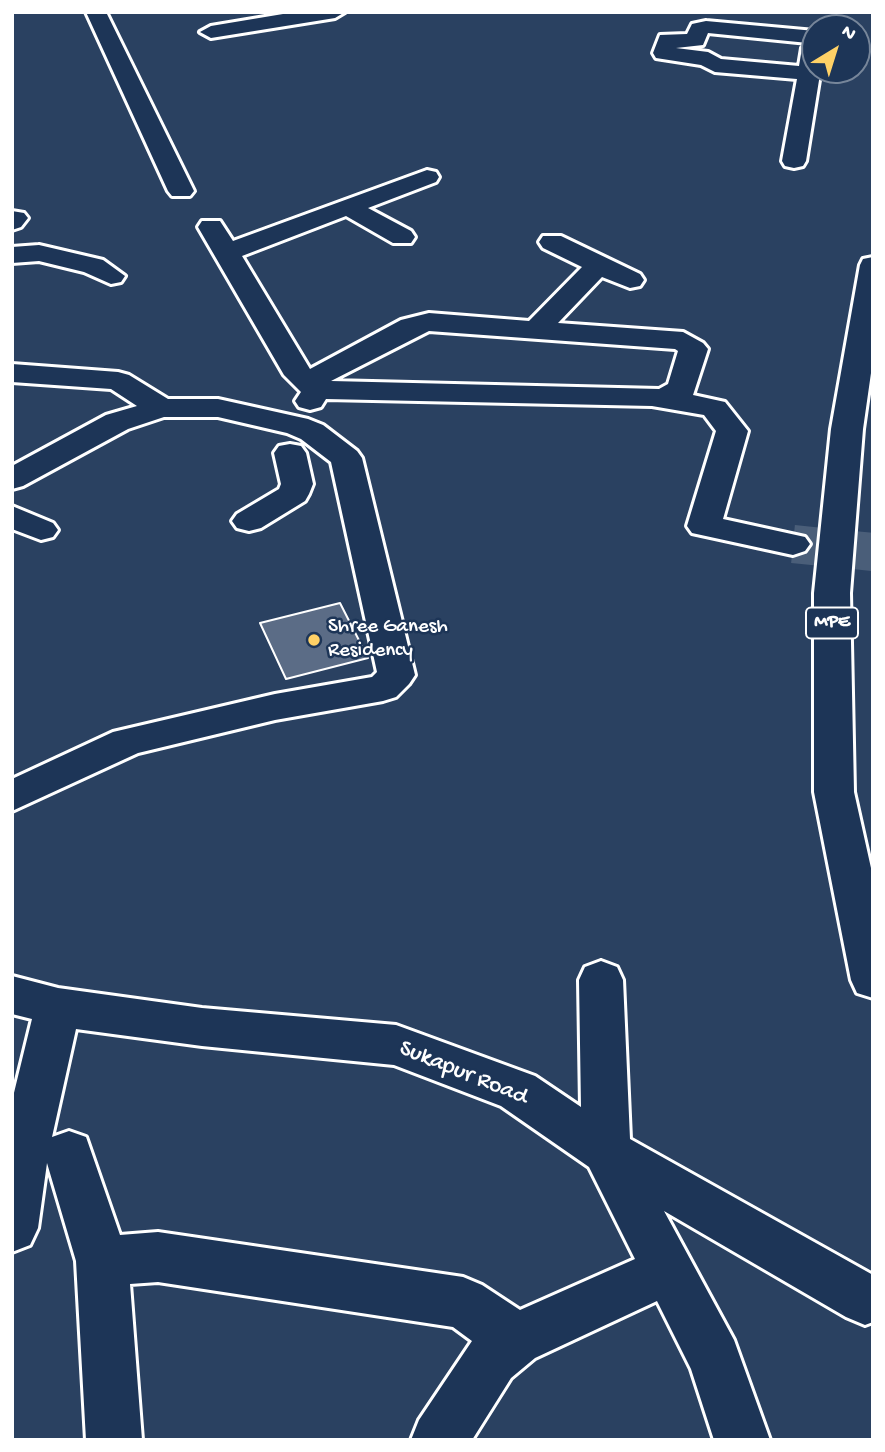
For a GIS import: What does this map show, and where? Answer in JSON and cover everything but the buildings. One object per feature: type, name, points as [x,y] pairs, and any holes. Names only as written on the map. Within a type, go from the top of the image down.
[{"type":"main road","points":[[96,12],[181,191]]},
{"type":"main road","points":[[211,32],[335,12]]},
{"type":"main road","points":[[801,29],[699,28],[695,40],[668,40],[664,53],[708,59],[715,65],[801,73]]},
{"type":"main road","points":[[794,161],[807,84]]},
{"type":"main road","points":[[226,253],[426,177]]},
{"type":"main road","points":[[348,207],[402,237]]},
{"type":"main road","points":[[211,227],[299,375],[312,386],[664,399],[714,408],[732,431],[704,526],[793,544]]},
{"type":"main road","points":[[552,242],[630,280]]},
{"type":"main road","points":[[14,252],[38,253],[93,267],[111,276]]},
{"type":"main road","name":"MPE","points":[[873,264],[847,429],[832,593],[834,792],[873,979]]},
{"type":"main road","points":[[536,330],[599,265]]},
{"type":"main road","points":[[250,521],[293,494],[297,484],[300,437],[312,386],[411,326],[429,322],[683,341],[693,349],[682,389],[664,399]]},
{"type":"main road","points":[[12,373],[118,381],[162,408]]},
{"type":"main road","points":[[12,479],[96,432],[162,408],[218,408],[300,437],[346,458],[397,674],[383,688],[275,707],[127,742],[12,796]]},
{"type":"main road","points":[[198,422],[246,433],[300,437]]},
{"type":"main road","points":[[12,502],[114,437],[137,429]]},
{"type":"main road","points":[[601,981],[606,1151],[715,1359],[742,1440]]},
{"type":"main road","name":"Sukapur Road","points":[[12,995],[58,1007],[202,1027],[396,1045],[518,1091],[606,1151],[864,1299]]},
{"type":"main road","points":[[12,1228],[26,1149],[58,1007]]},
{"type":"main road","points":[[69,1153],[102,1261],[114,1440]]},
{"type":"main road","points":[[102,1261],[158,1257],[463,1303],[516,1339]]},
{"type":"main road","points":[[439,1440],[492,1359],[516,1339],[668,1270]]},
{"type":"tunnel","points":[[793,544],[873,552]]},
{"type":"place","name":"Shree Ganesh Residency","points":[[314,640]]}]
